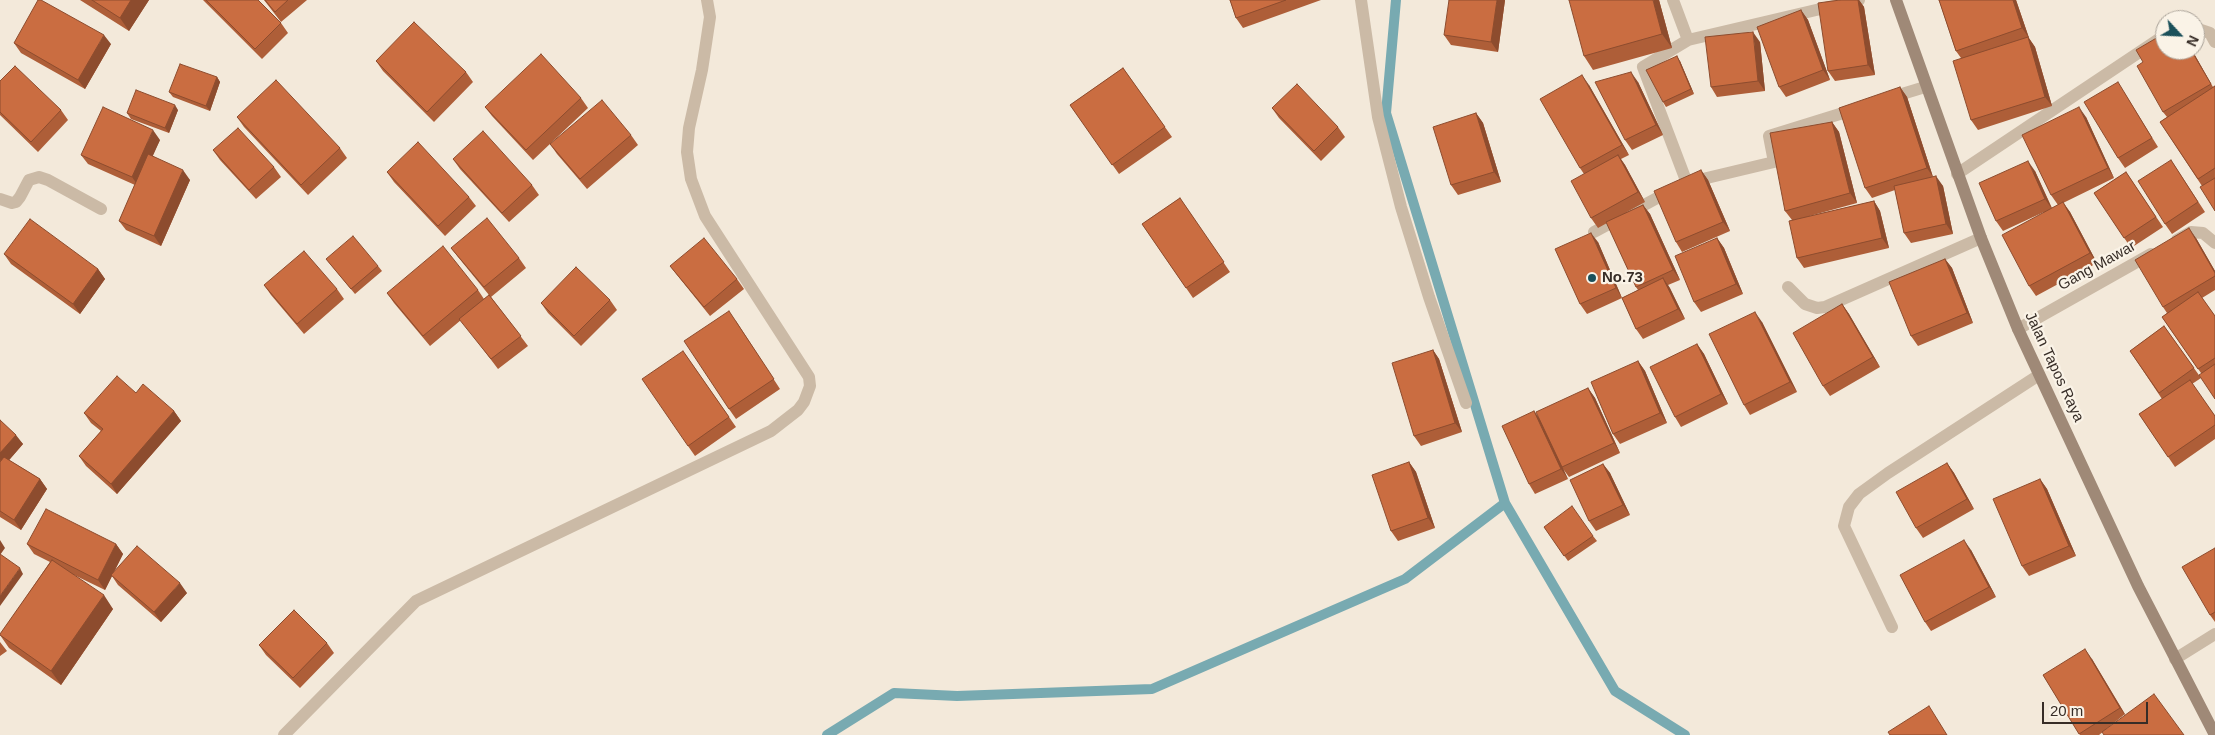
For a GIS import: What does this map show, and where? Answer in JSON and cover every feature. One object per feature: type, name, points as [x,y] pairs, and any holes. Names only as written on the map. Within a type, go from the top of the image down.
[{"type":"main road","name":"Jalan Tapos Raya","points":[[1896,0],[1957,174],[2018,329],[2138,586],[2215,735]]},
{"type":"street","points":[[284,735],[416,601],[771,431],[798,410],[804,402],[810,386],[809,377],[705,216],[691,179],[688,144],[710,17],[707,0]]},
{"type":"street","points":[[1361,0],[1378,117],[1401,208],[1429,297],[1466,403]]},
{"type":"street","points":[[1673,0],[1688,40]]},
{"type":"street","points":[[1687,183],[1643,67],[1688,40],[1858,0]]},
{"type":"street","points":[[2205,32],[2210,34],[2215,42]]},
{"type":"street","points":[[1957,174],[2155,43]]},
{"type":"street","points":[[1594,232],[1687,183],[1774,162],[1769,136],[1925,87]]},
{"type":"street","points":[[0,199],[12,203],[16,202],[29,180],[39,177],[100,209]]},
{"type":"street","name":"Gang Mawar","points":[[2018,329],[2191,232],[2203,233],[2215,243]]},
{"type":"street","points":[[1788,287],[1805,304],[1817,308],[1825,307],[1981,238]]},
{"type":"street","points":[[1892,626],[1844,526],[1849,507],[1859,494],[1888,473],[2039,375]]},
{"type":"street","points":[[2176,659],[2215,634]]},
{"type":"building","points":[[38,0],[104,35],[78,80],[14,43]]},
{"type":"building","points":[[92,0],[131,0],[120,18]]},
{"type":"building","points":[[206,0],[258,0],[281,23],[255,49]]},
{"type":"building","points":[[265,0],[288,0],[275,12]]},
{"type":"building","points":[[1230,0],[1286,0],[1236,18]]},
{"type":"building","points":[[1449,0],[1497,0],[1491,42],[1444,35]]},
{"type":"building","points":[[1569,0],[1653,0],[1662,34],[1584,56]]},
{"type":"building","points":[[1858,0],[1868,65],[1828,71],[1818,3]]},
{"type":"building","points":[[1939,0],[2013,0],[2022,28],[1956,51]]},
{"type":"building","points":[[1801,10],[1823,70],[1779,87],[1757,27]]},
{"type":"building","points":[[414,22],[466,72],[427,112],[376,61]]},
{"type":"building","points":[[1753,32],[1758,81],[1711,87],[1705,37]]},
{"type":"building","points":[[2028,37],[2045,97],[1971,120],[1953,61]]},
{"type":"building","points":[[2155,39],[2155,60],[2197,60],[2211,84],[2163,112],[2137,66],[2143,62],[2136,50]]},
{"type":"building","points":[[541,54],[581,98],[526,150],[485,107]]},
{"type":"building","points":[[1677,56],[1691,89],[1663,102],[1646,70]]},
{"type":"building","points":[[180,64],[217,77],[206,106],[169,92]]},
{"type":"building","points":[[15,66],[61,110],[31,142],[0,112],[0,81]]},
{"type":"building","points":[[1123,68],[1165,127],[1112,165],[1070,105]]},
{"type":"building","points":[[1631,72],[1656,125],[1625,140],[1595,82]]},
{"type":"building","points":[[1582,75],[1622,145],[1580,168],[1540,99]]},
{"type":"building","points":[[276,80],[340,148],[301,185],[237,117]]},
{"type":"building","points":[[2118,82],[2152,138],[2118,158],[2084,102]]},
{"type":"building","points":[[1297,84],[1338,127],[1314,151],[1272,108]]},
{"type":"building","points":[[2215,86],[2215,168],[2198,179],[2160,122]]},
{"type":"building","points":[[1900,87],[1927,168],[1865,188],[1839,108]]},
{"type":"building","points":[[136,90],[175,105],[165,128],[127,113]]},
{"type":"building","points":[[602,100],[631,135],[580,179],[550,144]]},
{"type":"building","points":[[103,107],[153,130],[132,177],[81,155]]},
{"type":"building","points":[[2079,107],[2108,168],[2051,195],[2022,135]]},
{"type":"building","points":[[1476,113],[1494,172],[1451,185],[1433,127]]},
{"type":"building","points":[[1832,122],[1850,193],[1785,211],[1770,133]]},
{"type":"building","points":[[238,128],[274,167],[249,190],[213,150]]},
{"type":"building","points":[[483,131],[532,185],[502,213],[453,159]]},
{"type":"building","points":[[418,142],[469,197],[438,226],[387,172]]},
{"type":"building","points":[[148,154],[183,170],[154,236],[119,221]]},
{"type":"building","points":[[1618,155],[1638,192],[1591,218],[1571,181]]},
{"type":"building","points":[[2171,160],[2198,202],[2165,224],[2138,181]]},
{"type":"building","points":[[2028,161],[2045,199],[1996,221],[1979,183]]},
{"type":"building","points":[[1701,170],[1723,222],[1676,242],[1654,191]]},
{"type":"building","points":[[2126,172],[2156,217],[2124,238],[2094,193]]},
{"type":"building","points":[[1936,176],[1946,224],[1904,233],[1894,186]]},
{"type":"building","points":[[2215,178],[2215,211],[2200,187]]},
{"type":"building","points":[[1180,198],[1224,262],[1186,288],[1142,224]]},
{"type":"building","points":[[1874,201],[1882,238],[1797,258],[1789,221]]},
{"type":"building","points":[[2063,202],[2090,253],[2029,286],[2002,235]]},
{"type":"building","points":[[1643,205],[1673,270],[1636,287],[1606,222]]},
{"type":"building","points":[[487,218],[519,258],[484,287],[451,248]]},
{"type":"building","points":[[30,219],[98,269],[73,304],[4,254]]},
{"type":"building","points":[[2189,228],[2215,276],[2163,307],[2135,260]]},
{"type":"building","name":"No.73","points":[[1591,233],[1616,288],[1580,304],[1555,249]]},
{"type":"building","points":[[353,236],[378,266],[351,289],[326,259]]},
{"type":"building","points":[[704,238],[737,279],[704,307],[670,266]]},
{"type":"building","points":[[1717,238],[1736,284],[1694,302],[1675,256]]},
{"type":"building","points":[[443,246],[478,290],[423,336],[387,293]]},
{"type":"building","points":[[304,251],[337,289],[297,324],[264,285]]},
{"type":"building","points":[[1945,259],[1967,313],[1911,336],[1889,282]]},
{"type":"building","points":[[576,267],[610,300],[574,336],[541,303]]},
{"type":"building","points":[[1663,278],[1678,309],[1636,329],[1622,298]]},
{"type":"building","points":[[2198,292],[2215,316],[2215,358],[2198,369],[2162,317]]},
{"type":"building","points":[[489,295],[521,336],[491,359],[459,319]]},
{"type":"building","points":[[1842,304],[1873,357],[1823,386],[1793,333]]},
{"type":"building","points":[[729,311],[774,379],[729,409],[684,341]]},
{"type":"building","points":[[1755,312],[1790,382],[1744,405],[1709,334]]},
{"type":"building","points":[[2164,326],[2194,368],[2159,393],[2130,351]]},
{"type":"building","points":[[1697,344],[1721,394],[1675,417],[1650,367]]},
{"type":"building","points":[[1433,350],[1455,423],[1414,436],[1392,363]]},
{"type":"building","points":[[683,351],[729,417],[688,446],[642,379]]},
{"type":"building","points":[[1638,361],[1660,413],[1613,434],[1591,382]]},
{"type":"building","points":[[2215,364],[2215,399],[2199,375]]},
{"type":"building","points":[[117,376],[136,393],[143,384],[174,411],[111,484],[79,456],[103,429],[84,413]]},
{"type":"building","points":[[2190,380],[2215,416],[2215,425],[2168,457],[2139,414]]},
{"type":"building","points":[[1588,388],[1614,443],[1562,467],[1536,412]]},
{"type":"building","points":[[1534,411],[1561,469],[1529,484],[1502,426]]},
{"type":"building","points":[[0,420],[16,435],[0,453]]},
{"type":"building","points":[[4,457],[40,479],[14,520],[0,511],[0,462]]},
{"type":"building","points":[[1409,462],[1428,518],[1391,531],[1372,475]]},
{"type":"building","points":[[1947,463],[1967,499],[1916,528],[1896,492]]},
{"type":"building","points":[[1603,464],[1623,505],[1589,521],[1570,480]]},
{"type":"building","points":[[2040,479],[2069,546],[2022,566],[1993,499]]},
{"type":"building","points":[[1572,506],[1593,536],[1564,556],[1544,527]]},
{"type":"building","points":[[46,509],[116,544],[98,580],[27,544]]},
{"type":"building","points":[[1964,540],[1989,587],[1925,622],[1900,575]]},
{"type":"building","points":[[137,546],[180,583],[154,612],[111,575]]},
{"type":"building","points":[[2215,548],[2215,612],[2210,615],[2182,567]]},
{"type":"building","points":[[0,554],[20,568],[0,596]]},
{"type":"building","points":[[52,560],[104,595],[51,671],[0,634]]},
{"type":"building","points":[[294,610],[327,643],[293,678],[259,645]]},
{"type":"building","points":[[2085,649],[2120,708],[2079,734],[2043,675]]},
{"type":"building","points":[[2154,694],[2184,735],[2104,735],[2102,732]]},
{"type":"building","points":[[1929,706],[1947,735],[1890,735],[1888,732]]},
{"type":"waterway","points":[[1396,0],[1386,113],[1505,503],[1615,691],[1685,735]]},
{"type":"waterway","points":[[827,735],[894,693],[957,696],[1152,689],[1405,579],[1505,503]]},
{"type":"place","name":"No.73","points":[[1592,278]]}]
